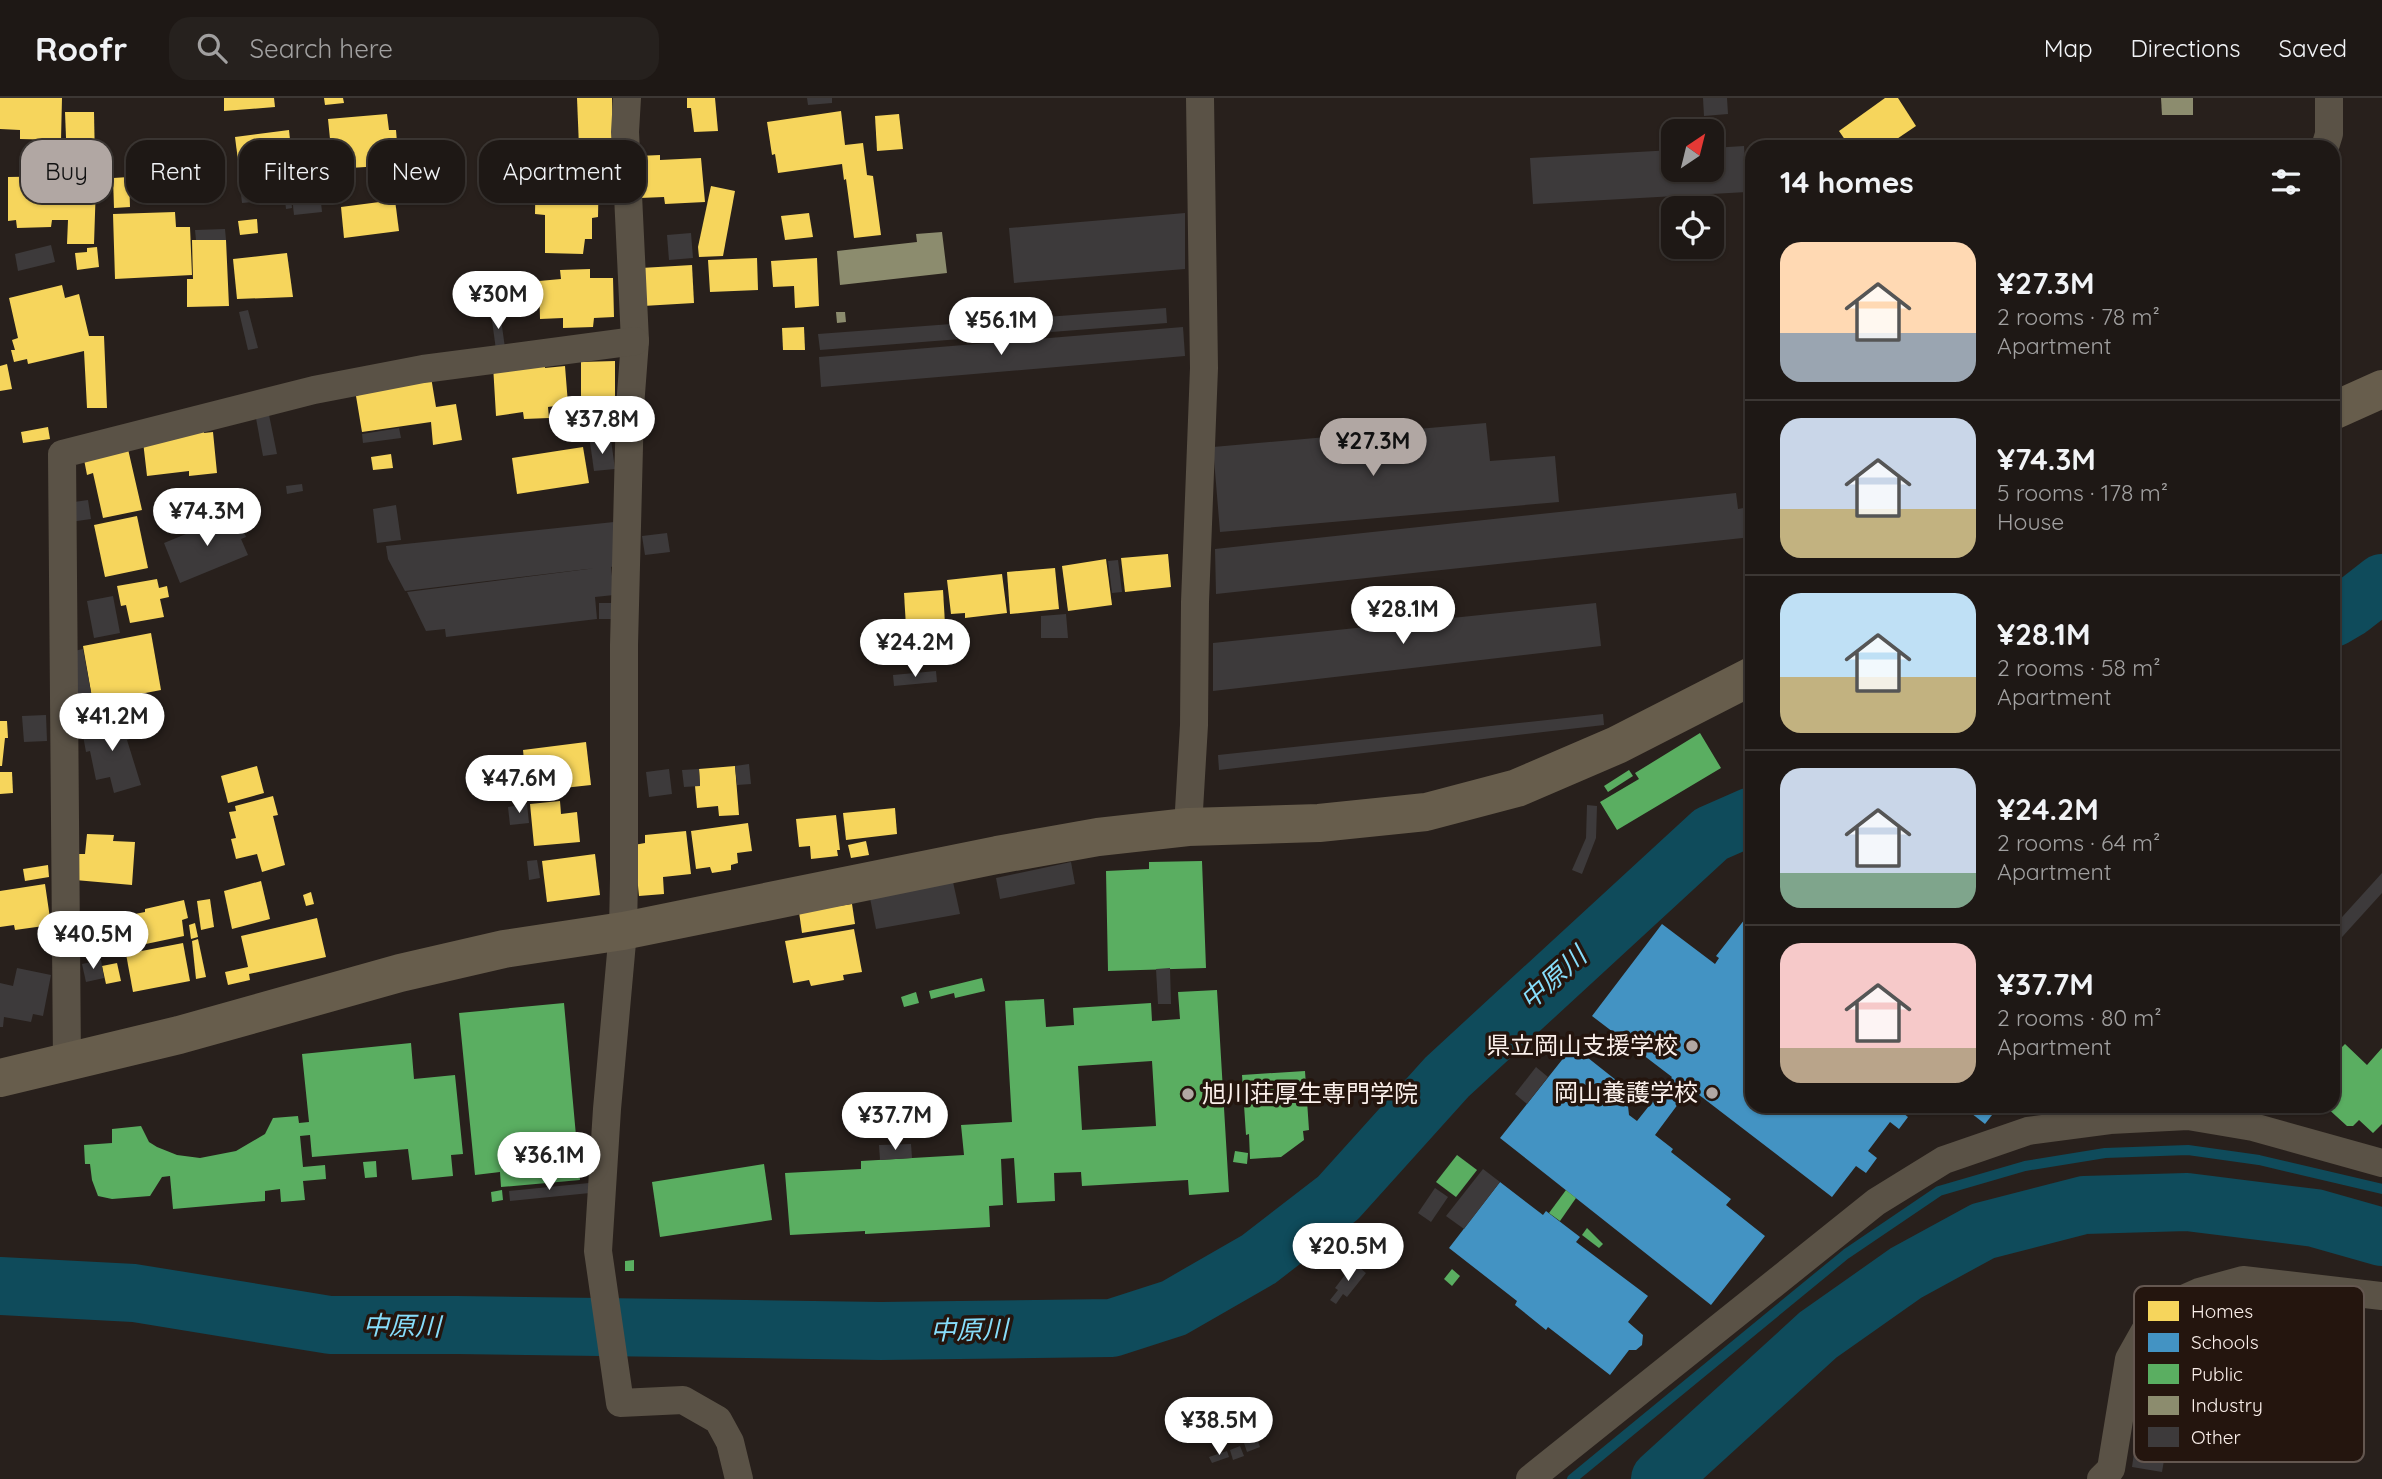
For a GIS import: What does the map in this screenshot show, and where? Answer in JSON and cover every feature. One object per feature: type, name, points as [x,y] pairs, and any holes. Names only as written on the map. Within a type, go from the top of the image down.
[{"type":"street","points":[[627,98],[625,132],[635,341],[630,407],[623,696],[625,823],[622,931],[598,1251],[620,1403],[683,1400],[719,1420],[730,1442],[739,1479]]},
{"type":"street","points":[[1188,827],[1194,725],[1195,602],[1204,381],[1200,98]]},
{"type":"street","points":[[2327,140],[2329,98]]},
{"type":"street","points":[[67,1063],[62,454],[314,390],[423,369],[635,341]]},
{"type":"street","points":[[2340,408],[2382,389]]},
{"type":"street","points":[[0,1078],[67,1063],[413,970],[504,949],[622,931],[997,855],[1098,837],[1188,827],[1319,823],[1426,812],[1504,791],[1617,745],[1745,680]]},
{"type":"street","points":[[1530,1479],[1856,1217],[1944,1160],[2028,1132],[2110,1120],[2188,1116],[2253,1127],[2382,1163]]},
{"type":"street","points":[[2221,1286],[2243,1280],[2295,1286]]},
{"type":"street","points":[[2364,1294],[2382,1296]]},
{"type":"street","points":[[2101,1479],[2111,1469],[2129,1359],[2134,1350]]},
{"type":"building: Homes","points":[[0,98],[62,98],[61,140],[20,139],[20,130],[0,129]]},
{"type":"building: Homes","points":[[224,98],[274,98],[275,107],[224,111]]},
{"type":"building: Homes","points":[[324,98],[343,98],[344,103],[325,105]]},
{"type":"building: Homes","points":[[577,98],[612,98],[613,140],[579,140]]},
{"type":"building: Homes","points":[[687,98],[715,98],[718,131],[694,132]]},
{"type":"building: Homes","points":[[1885,98],[1898,98],[1916,126],[1895,140],[1845,140],[1839,131]]},
{"type":"building: Homes","points":[[841,111],[845,145],[863,143],[867,175],[873,176],[881,235],[854,238],[842,164],[778,173],[775,154],[772,155],[767,122]]},
{"type":"building: Homes","points":[[65,112],[94,112],[95,140],[66,140]]},
{"type":"building: Homes","points":[[387,114],[389,130],[396,130],[397,140],[368,140],[368,167],[354,168],[354,140],[330,140],[328,119]]},
{"type":"building: Homes","points":[[899,114],[903,149],[877,151],[875,116]]},
{"type":"building: Homes","points":[[289,130],[290,140],[239,140],[239,168],[235,137]]},
{"type":"building: Homes","points":[[660,155],[660,160],[701,158],[705,202],[665,204],[664,197],[646,198],[646,156]]},
{"type":"building: Homes","points":[[8,177],[21,177],[21,203],[95,203],[94,244],[67,244],[68,220],[52,220],[51,227],[17,228],[16,220],[8,221]]},
{"type":"building: Homes","points":[[126,177],[126,203],[130,203],[130,207],[114,208],[113,178]]},
{"type":"building: Homes","points":[[711,186],[735,191],[723,256],[699,257],[698,247]]},
{"type":"building: Homes","points":[[395,203],[399,231],[344,238],[341,207]]},
{"type":"building: Homes","points":[[535,203],[598,203],[598,217],[592,218],[592,239],[585,239],[583,254],[545,253],[545,215],[535,214]]},
{"type":"building: Homes","points":[[175,212],[176,227],[190,227],[192,275],[115,279],[113,214]]},
{"type":"building: Homes","points":[[809,213],[813,237],[785,240],[781,216]]},
{"type":"building: Homes","points":[[257,219],[258,233],[240,235],[238,221]]},
{"type":"building: Homes","points":[[192,240],[226,240],[229,306],[187,307],[187,279],[193,279]]},
{"type":"building: Homes","points":[[97,247],[99,267],[77,270],[75,253],[87,252],[87,248]]},
{"type":"building: Homes","points":[[287,253],[293,297],[237,299],[233,259]]},
{"type":"building: Homes","points":[[757,258],[758,290],[710,292],[708,260]]},
{"type":"building: Homes","points":[[817,258],[819,306],[795,308],[794,286],[773,287],[771,261]]},
{"type":"building: Homes","points":[[692,265],[694,303],[643,306],[641,268]]},
{"type":"building: Homes","points":[[590,269],[590,278],[613,278],[614,317],[594,318],[593,327],[563,328],[563,318],[540,319],[539,281],[561,279],[560,270]]},
{"type":"building: Homes","points":[[62,285],[65,298],[79,294],[89,336],[104,336],[107,408],[87,408],[84,351],[28,364],[27,359],[14,362],[12,340],[18,338],[9,298]]},
{"type":"building: Homes","points":[[804,327],[805,350],[783,350],[782,328]]},
{"type":"building: Homes","points":[[545,361],[545,368],[565,366],[568,404],[548,407],[549,418],[524,419],[523,412],[496,416],[493,365]]},
{"type":"building: Homes","points":[[615,361],[615,401],[581,402],[581,362]]},
{"type":"building: Homes","points":[[7,364],[12,389],[0,391],[0,366]]},
{"type":"building: Homes","points":[[430,371],[436,407],[456,404],[462,440],[433,445],[431,422],[362,432],[356,396]]},
{"type":"building: Homes","points":[[202,417],[204,433],[213,432],[217,473],[189,476],[189,471],[147,476],[141,424]]},
{"type":"building: Homes","points":[[48,427],[50,439],[23,443],[21,432]]},
{"type":"building: Homes","points":[[125,436],[142,510],[103,518],[93,473],[87,475],[82,449]]},
{"type":"building: Homes","points":[[583,447],[589,483],[517,494],[512,458]]},
{"type":"building: Homes","points":[[391,454],[393,468],[373,470],[371,457]]},
{"type":"building: Homes","points":[[137,516],[148,568],[105,577],[94,525]]},
{"type":"building: Homes","points":[[1168,554],[1171,587],[1125,592],[1121,558]]},
{"type":"building: Homes","points":[[1106,559],[1112,605],[1068,611],[1062,566]]},
{"type":"building: Homes","points":[[1055,568],[1059,609],[1010,614],[1007,572]]},
{"type":"building: Homes","points":[[1002,574],[1007,613],[965,618],[965,613],[951,614],[947,580]]},
{"type":"building: Homes","points":[[157,579],[159,588],[167,586],[169,597],[160,599],[164,617],[130,623],[126,605],[121,606],[117,586]]},
{"type":"building: Homes","points":[[943,590],[945,624],[906,627],[904,593]]},
{"type":"building: Homes","points":[[151,633],[161,690],[93,703],[83,646]]},
{"type":"building: Homes","points":[[0,721],[7,721],[8,738],[5,738],[2,766],[0,766]]},
{"type":"building: Homes","points":[[586,742],[591,785],[527,792],[523,750]]},
{"type":"building: Homes","points":[[257,766],[264,793],[228,803],[221,776]]},
{"type":"building: Homes","points":[[735,766],[739,815],[719,816],[718,806],[697,808],[695,786],[700,786],[699,769]]},
{"type":"building: Homes","points":[[0,772],[12,772],[13,793],[0,794]]},
{"type":"building: Homes","points":[[273,796],[278,815],[273,816],[285,865],[262,872],[257,854],[236,859],[231,839],[236,838],[229,812],[236,811],[235,806]]},
{"type":"building: Homes","points":[[560,801],[561,814],[577,812],[580,842],[534,846],[530,804]]},
{"type":"building: Homes","points":[[895,808],[897,834],[846,840],[843,813]]},
{"type":"building: Homes","points":[[836,815],[840,850],[837,850],[838,856],[811,859],[810,846],[799,847],[796,819]]},
{"type":"building: Homes","points":[[748,823],[752,851],[737,853],[738,863],[731,865],[731,870],[712,873],[710,867],[696,869],[691,831]]},
{"type":"building: Homes","points":[[686,831],[691,874],[663,877],[664,894],[639,896],[634,845],[645,843],[645,835]]},
{"type":"building: Homes","points":[[87,834],[114,835],[113,841],[135,842],[132,885],[75,880],[76,854],[85,854]]},
{"type":"building: Homes","points":[[866,841],[869,855],[851,858],[848,845]]},
{"type":"building: Homes","points":[[595,854],[600,895],[547,902],[542,861]]},
{"type":"building: Homes","points":[[48,865],[49,877],[25,881],[23,869]]},
{"type":"building: Homes","points":[[261,881],[270,919],[232,929],[224,891]]},
{"type":"building: Homes","points":[[45,884],[51,925],[15,930],[14,925],[0,927],[0,891]]},
{"type":"building: Homes","points":[[311,892],[314,904],[306,906],[303,895]]},
{"type":"building: Homes","points":[[210,899],[214,927],[201,930],[197,901]]},
{"type":"building: Homes","points":[[184,900],[188,918],[182,920],[184,936],[141,945],[135,914]]},
{"type":"building: Homes","points":[[852,904],[855,924],[802,933],[799,912]]},
{"type":"building: Homes","points":[[317,918],[326,957],[249,974],[250,980],[228,985],[225,972],[248,967],[241,936]]},
{"type":"building: Homes","points":[[195,923],[198,937],[191,939],[189,925]]},
{"type":"building: Homes","points":[[854,929],[862,972],[843,975],[844,980],[811,986],[809,980],[793,983],[785,941]]},
{"type":"building: Homes","points":[[131,935],[135,949],[112,955],[109,940]]},
{"type":"building: Homes","points":[[198,939],[206,977],[196,979],[192,941]]},
{"type":"building: Homes","points":[[183,943],[190,981],[133,992],[126,954]]},
{"type":"building: Homes","points":[[117,963],[121,981],[106,984],[102,966]]},
{"type":"building: Schools","points":[[1745,919],[1745,1113],[1903,1113],[1908,1117],[1899,1129],[1890,1122],[1868,1151],[1877,1158],[1866,1173],[1856,1166],[1832,1197],[1690,1088],[1655,1135],[1673,1149],[1671,1152],[1731,1199],[1726,1205],[1765,1236],[1711,1305],[1500,1138],[1573,1046],[1626,1088],[1629,1115],[1637,1121],[1672,1077],[1592,1016],[1662,924],[1715,964],[1719,958],[1716,956]]},
{"type":"building: Schools","points":[[1971,1113],[1994,1113],[1985,1124]]},
{"type":"building: Schools","points":[[1500,1182],[1543,1215],[1546,1211],[1580,1237],[1576,1242],[1648,1296],[1628,1322],[1643,1335],[1642,1345],[1636,1350],[1629,1350],[1610,1375],[1548,1327],[1546,1330],[1515,1305],[1517,1301],[1449,1248]]},
{"type":"building: Public","points":[[1700,733],[1721,768],[1617,830],[1600,802],[1639,779],[1635,773]]},
{"type":"building: Public","points":[[1629,770],[1633,776],[1608,792],[1604,786]]},
{"type":"building: Public","points":[[1202,861],[1206,968],[1108,971],[1106,871],[1149,869],[1149,862]]},
{"type":"building: Public","points":[[982,978],[985,991],[955,998],[954,993],[931,999],[929,991]]},
{"type":"building: Public","name":"旭川荘厚生専門学院","points":[[1217,990],[1229,1192],[1189,1195],[1188,1180],[1082,1186],[1081,1172],[1054,1173],[1055,1201],[1017,1203],[1014,1158],[1001,1159],[1003,1205],[989,1206],[990,1227],[790,1235],[785,1173],[861,1169],[861,1161],[964,1155],[961,1125],[1012,1122],[1005,1001],[1044,999],[1046,1027],[1074,1025],[1073,1008],[1151,1003],[1152,1021],[1180,1019],[1178,992]],"holes":[[[1152,1061],[1156,1126],[1082,1130],[1078,1066]]]},
{"type":"building: Public","points":[[916,992],[919,1003],[904,1007],[901,997]]},
{"type":"building: Public","points":[[564,1003],[580,1180],[501,1187],[500,1172],[475,1175],[459,1013]]},
{"type":"building: Public","points":[[411,1043],[414,1079],[455,1075],[463,1154],[451,1155],[453,1176],[412,1180],[408,1149],[312,1157],[310,1135],[300,1136],[303,1167],[325,1165],[326,1179],[303,1181],[305,1200],[281,1202],[280,1189],[265,1191],[265,1201],[173,1209],[170,1176],[162,1177],[150,1196],[112,1199],[98,1196],[90,1164],[85,1164],[84,1145],[112,1143],[112,1129],[141,1126],[149,1142],[177,1155],[200,1158],[236,1151],[265,1134],[273,1118],[298,1116],[299,1123],[309,1122],[302,1054]]},
{"type":"building: Public","points":[[2345,1044],[2367,1065],[2382,1048],[2382,1124],[2373,1133],[2359,1120],[2353,1126],[2347,1126],[2333,1113],[2340,1113],[2340,1049]]},
{"type":"building: Public","points":[[1305,1071],[1309,1130],[1303,1131],[1304,1140],[1281,1157],[1250,1159],[1242,1075]]},
{"type":"building: Public","points":[[1235,1151],[1248,1153],[1247,1164],[1233,1162]]},
{"type":"building: Public","points":[[1457,1155],[1477,1170],[1456,1197],[1436,1182]]},
{"type":"building: Public","points":[[376,1161],[377,1177],[365,1178],[363,1162]]},
{"type":"building: Public","points":[[764,1164],[772,1220],[660,1237],[652,1182]]},
{"type":"building: Public","points":[[502,1190],[503,1200],[492,1202],[491,1192]]},
{"type":"building: Public","points":[[1566,1190],[1576,1198],[1560,1221],[1549,1213]]},
{"type":"building: Public","points":[[1587,1228],[1603,1244],[1599,1248],[1582,1235]]},
{"type":"building: Public","points":[[634,1260],[634,1271],[625,1271],[625,1261]]},
{"type":"building: Public","points":[[1452,1269],[1460,1276],[1452,1286],[1444,1279]]},
{"type":"building: Industry","points":[[2161,98],[2193,98],[2193,115],[2162,115]]},
{"type":"building: Industry","points":[[942,232],[947,273],[840,285],[837,251],[917,242],[916,234]]},
{"type":"building: Industry","points":[[836,312],[845,312],[846,322],[837,323]]},
{"type":"building: Other","points":[[807,98],[832,98],[832,103],[808,105]]},
{"type":"building: Other","points":[[1703,98],[1727,98],[1728,114],[1704,116]]},
{"type":"building: Other","points":[[1744,146],[1745,192],[1533,204],[1530,158],[1661,151],[1661,182],[1724,182],[1724,147]]},
{"type":"building: Other","points":[[285,203],[291,203],[292,208],[286,209]]},
{"type":"building: Other","points":[[293,203],[321,203],[322,212],[294,215]]},
{"type":"building: Other","points":[[1185,213],[1185,269],[1014,283],[1009,228]]},
{"type":"building: Other","points":[[225,229],[226,240],[196,240],[195,230]]},
{"type":"building: Other","points":[[691,233],[693,258],[669,260],[667,235]]},
{"type":"building: Other","points":[[51,245],[55,262],[18,271],[15,254]]},
{"type":"building: Other","points":[[1166,308],[1167,323],[820,350],[818,334]]},
{"type":"building: Other","points":[[248,310],[258,348],[248,350],[239,312]]},
{"type":"building: Other","points":[[500,312],[505,348],[496,350],[491,313]]},
{"type":"building: Other","points":[[1183,327],[1185,356],[821,387],[819,357]]},
{"type":"building: Other","points":[[612,407],[613,433],[585,435],[584,408]]},
{"type":"building: Other","points":[[268,410],[277,454],[263,456],[255,413]]},
{"type":"building: Other","points":[[1486,423],[1490,461],[1555,456],[1559,502],[1220,532],[1213,447]]},
{"type":"building: Other","points":[[399,428],[401,438],[363,443],[362,434]]},
{"type":"building: Other","points":[[611,440],[615,469],[594,471],[590,442]]},
{"type":"building: Other","points":[[302,484],[303,491],[287,494],[286,486]]},
{"type":"building: Other","points":[[1736,493],[1738,509],[1745,508],[1745,538],[1216,594],[1215,549]]},
{"type":"building: Other","points":[[88,500],[91,519],[70,522],[67,503]]},
{"type":"building: Other","points":[[396,505],[401,540],[377,543],[373,509]]},
{"type":"building: Other","points":[[237,513],[246,537],[241,539],[248,555],[180,583],[164,543]]},
{"type":"building: Other","points":[[614,522],[614,566],[611,567],[614,595],[595,597],[597,619],[446,637],[445,629],[426,631],[407,592],[596,568],[405,591],[388,559],[386,546]]},
{"type":"building: Other","points":[[667,533],[670,552],[645,555],[642,536]]},
{"type":"building: Other","points":[[1118,560],[1122,592],[1112,593],[1108,561]]},
{"type":"building: Other","points":[[113,596],[120,633],[94,638],[87,601]]},
{"type":"building: Other","points":[[599,603],[613,603],[613,619],[599,619]]},
{"type":"building: Other","points":[[1596,603],[1601,646],[1213,691],[1213,643]]},
{"type":"building: Other","points":[[1066,614],[1068,638],[1041,638],[1041,616]]},
{"type":"building: Other","points":[[83,649],[92,698],[78,700],[69,652]]},
{"type":"building: Other","points":[[936,671],[937,682],[894,686],[893,675]]},
{"type":"building: Other","points":[[1603,714],[1604,725],[1219,770],[1218,755]]},
{"type":"building: Other","points":[[46,715],[47,741],[24,742],[22,716]]},
{"type":"building: Other","points":[[106,718],[107,723],[126,719],[130,739],[127,740],[141,785],[114,793],[110,777],[96,780],[82,730],[89,728],[88,722]]},
{"type":"building: Other","points":[[749,764],[751,784],[737,785],[735,766]]},
{"type":"building: Other","points":[[669,769],[672,794],[649,797],[646,772]]},
{"type":"building: Other","points":[[699,769],[700,786],[684,787],[682,770]]},
{"type":"building: Other","points":[[527,804],[529,823],[510,825],[508,807]]},
{"type":"building: Other","points":[[1587,805],[1597,806],[1596,838],[1582,874],[1572,870],[1586,838]]},
{"type":"building: Other","points":[[537,860],[540,878],[529,880],[527,861]]},
{"type":"building: Other","points":[[1071,862],[1075,884],[1000,899],[996,878]]},
{"type":"building: Other","points":[[2382,873],[2382,893],[2340,939],[2340,919]]},
{"type":"building: Other","points":[[953,882],[960,914],[876,929],[870,898]]},
{"type":"building: Other","points":[[101,960],[104,978],[86,982],[82,964]]},
{"type":"building: Other","points":[[17,968],[51,975],[43,1016],[33,1014],[31,1022],[4,1017],[3,1027],[0,1027],[0,983],[13,986]]},
{"type":"building: Other","points":[[1170,968],[1171,1004],[1158,1004],[1156,969]]},
{"type":"building: Other","points":[[1536,1067],[1548,1077],[1527,1104],[1515,1094]]},
{"type":"building: Other","points":[[911,1144],[912,1158],[880,1160],[879,1145]]},
{"type":"building: Other","points":[[1483,1169],[1500,1182],[1464,1229],[1446,1216]]},
{"type":"building: Other","points":[[589,1183],[590,1193],[510,1201],[509,1191]]},
{"type":"building: Other","points":[[1435,1188],[1448,1197],[1431,1222],[1418,1213]]},
{"type":"building: Other","points":[[1354,1263],[1366,1273],[1347,1297],[1343,1294],[1336,1304],[1330,1300],[1338,1290],[1335,1288]]},
{"type":"building: Other","points":[[1255,1433],[1260,1447],[1247,1452],[1242,1437]]},
{"type":"building: Other","points":[[1240,1446],[1244,1456],[1233,1460],[1230,1450]]},
{"type":"building: Other","points":[[1227,1451],[1229,1457],[1212,1463],[1209,1457]]},
{"type":"building: Other","points":[[2134,1453],[2134,1462],[2164,1462],[2162,1472],[2132,1467]]},
{"type":"waterway","name":"中原川","points":[[2340,614],[2382,583]]},
{"type":"waterway","name":"中原川","points":[[0,1286],[134,1293],[330,1325],[881,1331],[1112,1328],[1174,1308],[1259,1259],[1338,1198],[1447,1077],[1711,834],[1745,819]]},
{"type":"waterway","points":[[1572,1479],[1846,1254],[1939,1191],[2025,1166],[2105,1153],[2188,1150],[2259,1160],[2382,1189]]},
{"type":"waterway","points":[[1660,1479],[1818,1335],[1906,1273],[1983,1231],[2084,1205],[2187,1202],[2315,1218],[2382,1237]]},
{"type":"place","name":"県立岡山支援学校","points":[[1692,1046]]},
{"type":"place","name":"岡山養護学校","points":[[1712,1093]]},
{"type":"place","name":"旭川荘厚生専門学院","points":[[1188,1094]]}]
